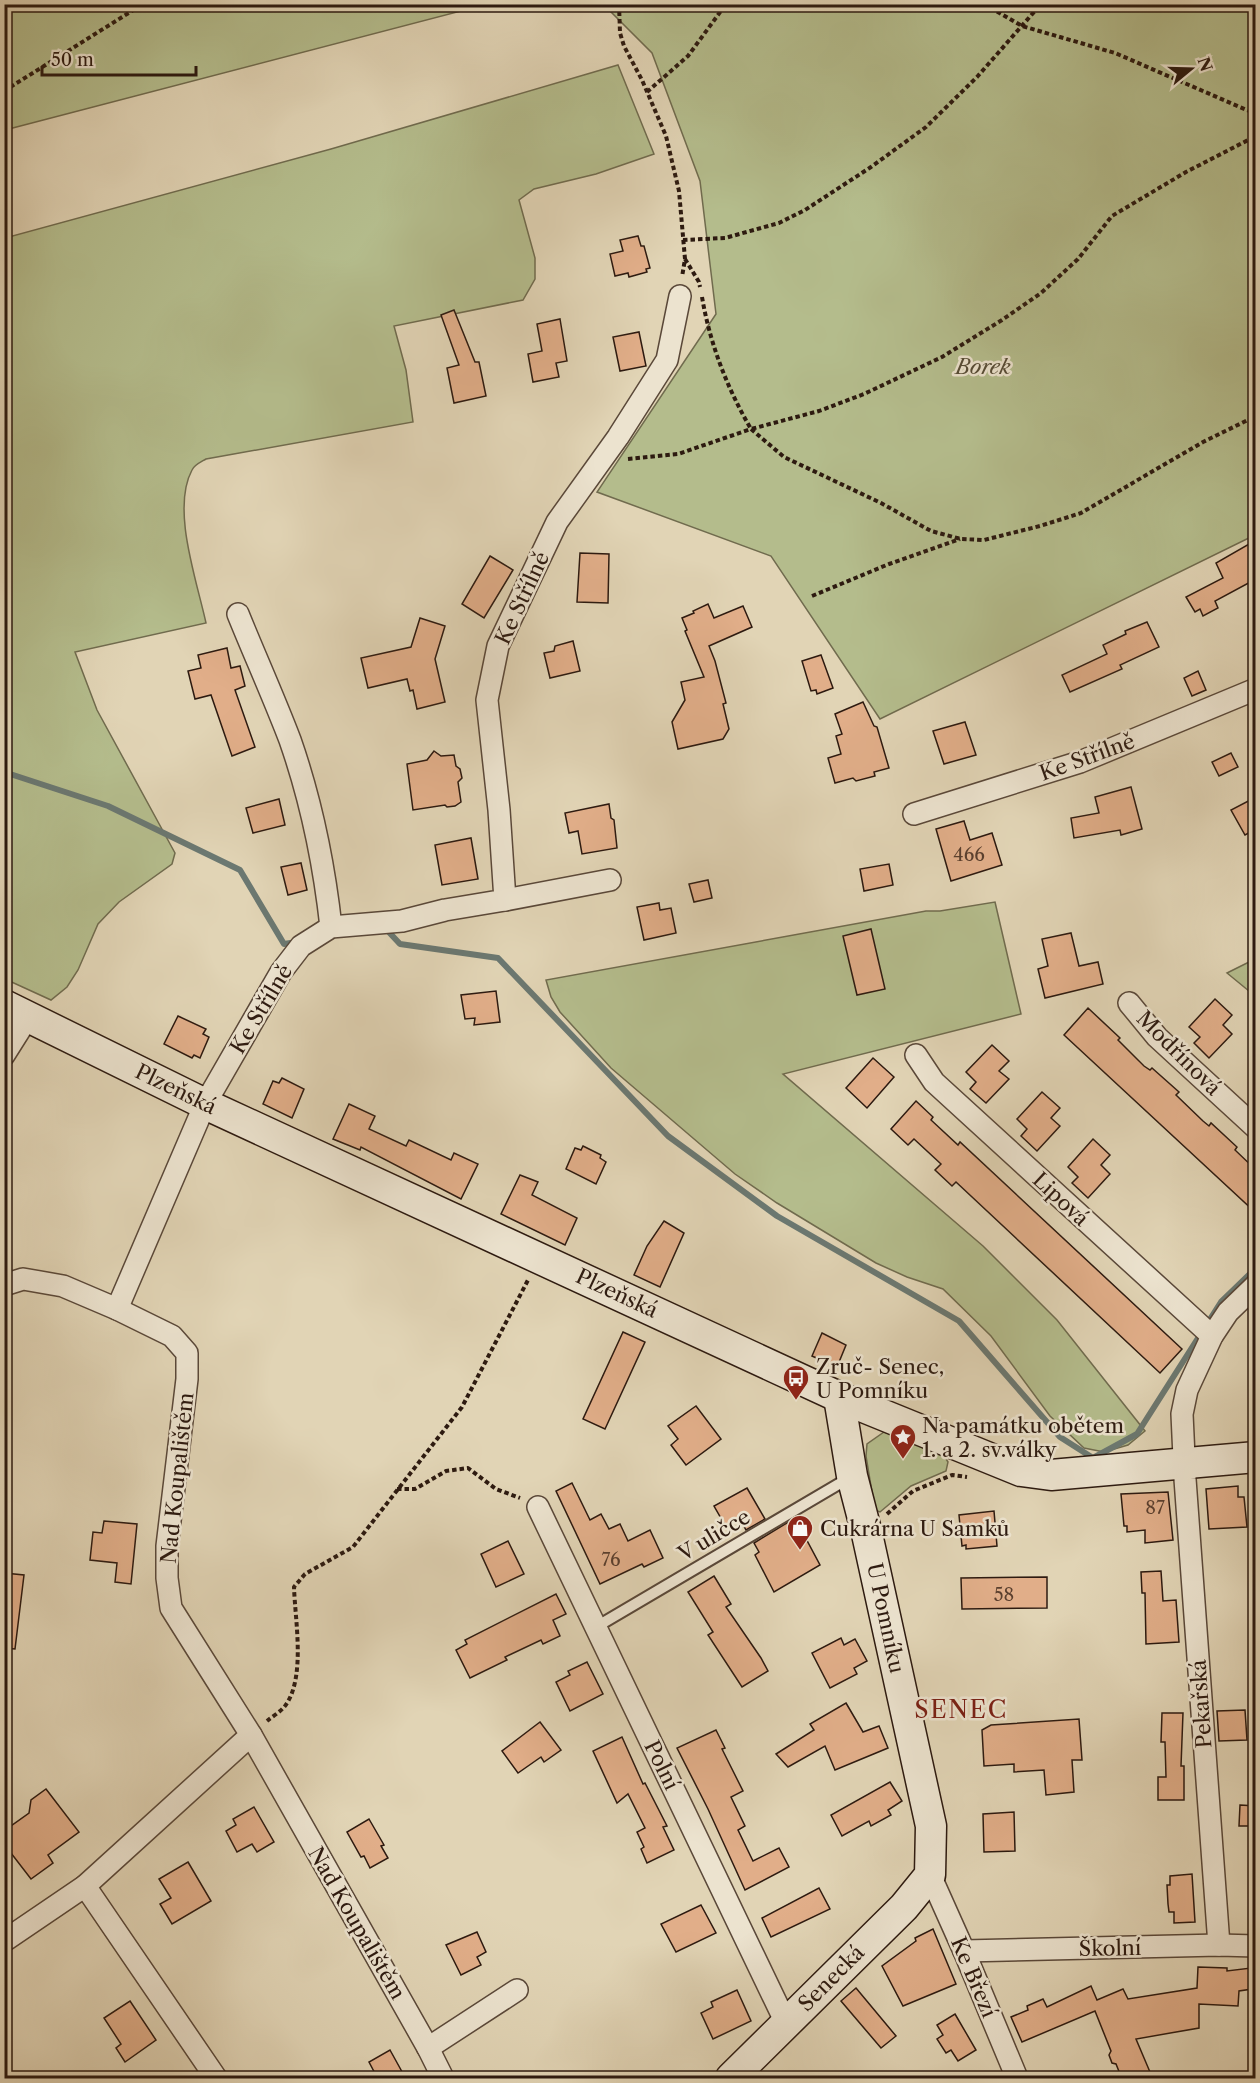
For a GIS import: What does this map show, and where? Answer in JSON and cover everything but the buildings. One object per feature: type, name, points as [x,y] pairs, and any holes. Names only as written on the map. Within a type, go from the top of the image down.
[{"type":"main road","name":"Plzeňská","points":[[16,1011],[205,1104],[839,1397],[1021,1471],[1052,1475],[1256,1457]]},
{"type":"main road","name":"U Pomníku","points":[[839,1397],[852,1476],[867,1534],[931,1826],[930,1875]]},
{"type":"main road","name":"Senecká","points":[[731,2079],[903,1907],[930,1875]]},
{"type":"street","name":"Ke Střílně","points":[[205,1104],[281,972],[301,946],[331,927],[402,921],[445,910],[506,900],[487,700],[498,646],[557,522],[600,462],[667,360],[680,296]]},
{"type":"street","points":[[238,614],[290,741],[308,802],[327,891],[331,927]]},
{"type":"street","name":"Ke Střílně","points":[[914,813],[1080,762],[1256,689]]},
{"type":"street","points":[[506,900],[610,880]]},
{"type":"street","name":"Modřínová","points":[[1129,1003],[1157,1037],[1256,1128]]},
{"type":"street","points":[[4,1055],[16,1011]]},
{"type":"street","name":"Lipová","points":[[916,1055],[933,1082],[1212,1336]]},
{"type":"street","points":[[117,1309],[205,1104]]},
{"type":"street","name":"Nad Koupalištěm","points":[[4,1286],[23,1279],[63,1286],[172,1336],[187,1353],[187,1379],[167,1546],[167,1578],[171,1608],[250,1735],[428,2048],[443,2079]]},
{"type":"street","points":[[1184,1463],[1182,1430],[1184,1400],[1212,1336],[1228,1312],[1256,1284]]},
{"type":"street","name":"Pekařská","points":[[1184,1463],[1219,1945]]},
{"type":"street","name":"Polní","points":[[538,1507],[786,2023]]},
{"type":"street","points":[[4,1941],[85,1886],[250,1735]]},
{"type":"street","name":"Ke Březí","points":[[930,1875],[1017,2079]]},
{"type":"street","points":[[85,1886],[216,2079]]},
{"type":"street","name":"Školní","points":[[964,1951],[1256,1946]]},
{"type":"street","points":[[428,2048],[517,1990]]},
{"type":"lane","name":"V uličce","points":[[596,1627],[852,1476]]},
{"type":"path","points":[[4,90],[55,61],[143,4]]},
{"type":"path","points":[[619,4],[620,33],[624,46],[666,136],[679,191],[685,259],[680,296]]},
{"type":"path","points":[[647,92],[688,56],[726,4]]},
{"type":"path","points":[[984,4],[1022,26],[1115,53],[1256,114]]},
{"type":"path","points":[[683,240],[725,238],[779,223],[805,210],[871,167],[926,127],[977,77],[1041,4]]},
{"type":"path","points":[[600,462],[678,454],[752,429],[819,411],[864,394],[942,357],[1041,293],[1078,260],[1112,216],[1186,171],[1256,136]]},
{"type":"path","points":[[685,259],[699,282],[723,374],[735,401],[752,429],[784,456],[881,503],[931,531],[961,539],[984,540],[1081,513],[1203,442],[1256,416]]},
{"type":"path","points":[[812,596],[889,564],[961,539]]},
{"type":"path","points":[[250,1735],[284,1707],[293,1690],[297,1668],[294,1587],[305,1574],[353,1547],[462,1407],[540,1258]]},
{"type":"path","points":[[396,1489],[415,1489],[446,1472],[468,1468],[496,1489],[538,1507]]},
{"type":"green space","points":[[5,4],[484,4],[484,5],[5,130]]},
{"type":"green space","name":"Borek","points":[[604,5],[1255,5],[1255,535],[880,719],[771,556],[597,492],[716,314],[700,181],[652,53]]},
{"type":"green space","points":[[618,65],[654,154],[596,174],[534,189],[519,200],[535,258],[535,279],[523,300],[394,326],[406,370],[413,422],[206,459],[193,468],[186,486],[185,524],[192,566],[206,623],[75,652],[97,710],[175,853],[172,864],[119,902],[98,924],[78,970],[67,987],[51,1000],[5,979],[5,238],[331,149]]},
{"type":"green space","points":[[995,902],[1021,1014],[783,1074],[983,1246],[1057,1320],[1145,1431],[1128,1445],[1104,1452],[1084,1448],[1050,1416],[991,1336],[943,1289],[907,1277],[876,1263],[777,1203],[735,1174],[611,1068],[560,1012],[551,997],[546,980],[926,911],[940,911]]},
{"type":"green space","points":[[1255,959],[1255,996],[1227,973]]},
{"type":"green space","points":[[884,1432],[941,1451],[948,1462],[946,1471],[911,1486],[880,1512],[875,1510],[866,1456],[867,1444]]},
{"type":"waterway","points":[[4,772],[108,806],[240,870],[284,944],[297,942]]},
{"type":"waterway","points":[[384,929],[400,944],[498,958],[668,1136],[777,1216],[959,1321],[1060,1437],[1093,1458],[1137,1434],[1221,1302],[1256,1268]]},
{"type":"place","name":"Zruč- Senec, U Pomníku","points":[[796,1401]]},
{"type":"place","name":"Na památku obětem 1. a 2. sv.války","points":[[903,1460]]},
{"type":"place","name":"Cukrárna U Samků","points":[[800,1551]]},
{"type":"district","name":"SENEC","points":[[961,1709]]}]
